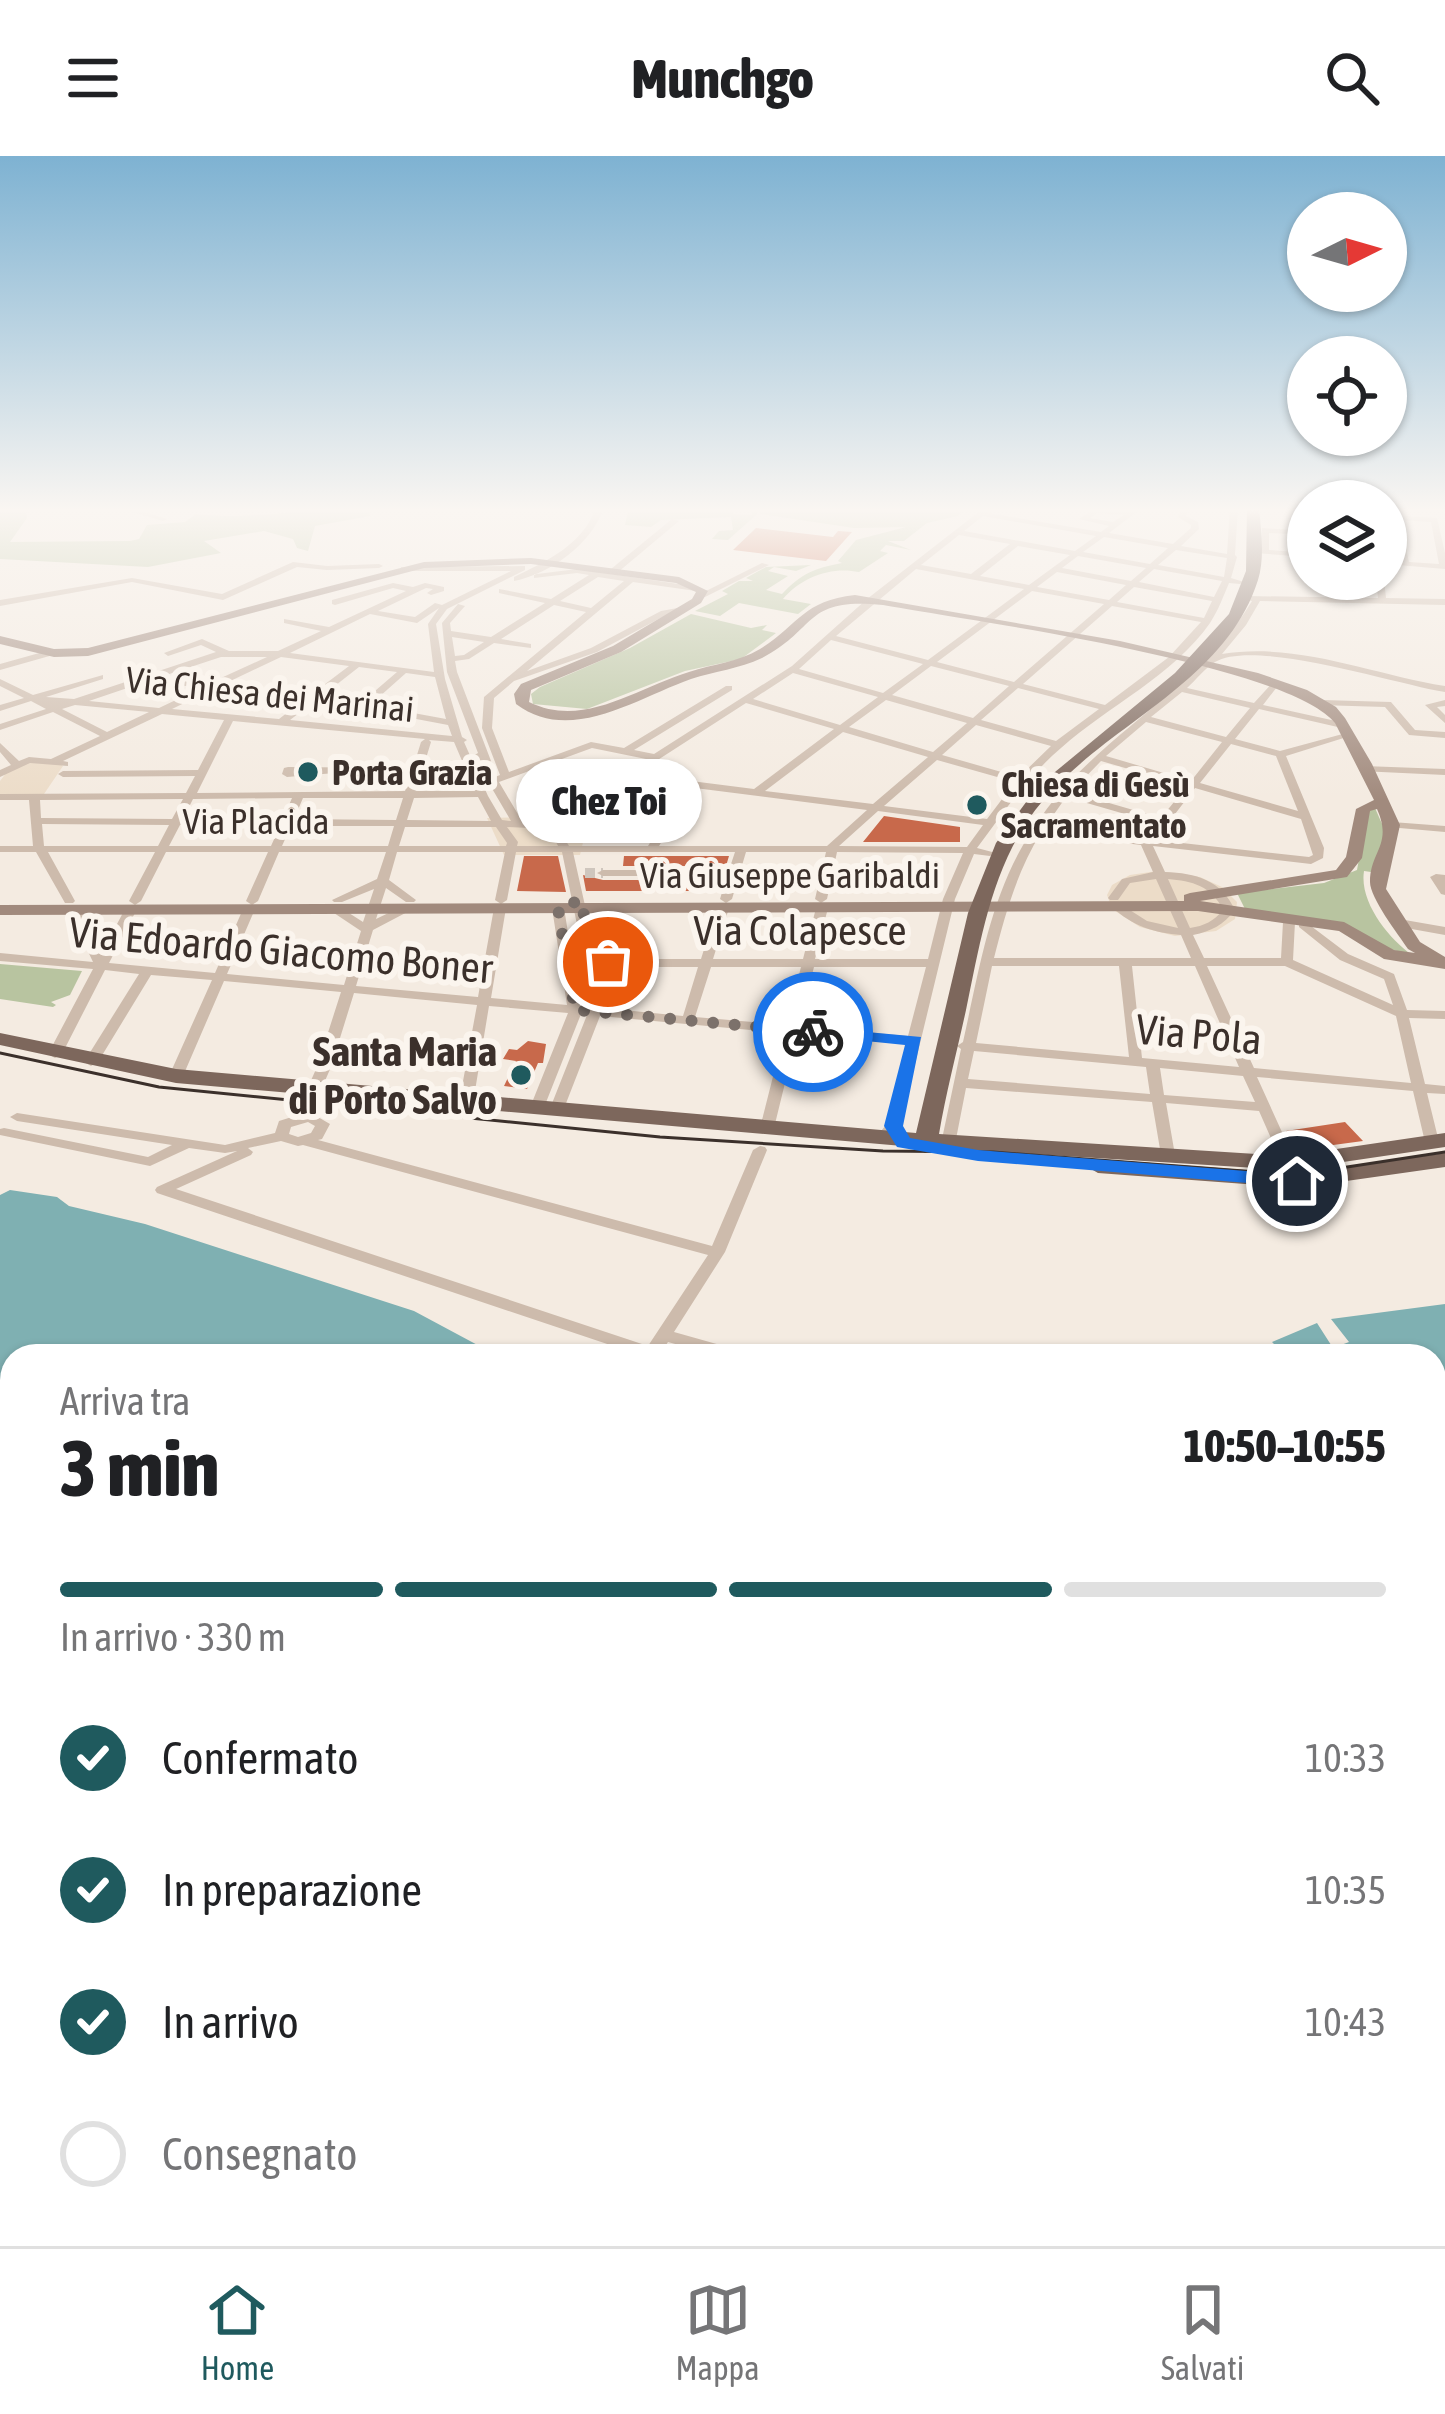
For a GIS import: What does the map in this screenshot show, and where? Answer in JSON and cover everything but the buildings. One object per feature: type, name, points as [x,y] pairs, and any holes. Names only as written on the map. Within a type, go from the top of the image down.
[{"type":"main road","points":[[0,640],[50,652],[97,650],[267,605]]},
{"type":"main road","points":[[689,605],[617,649],[532,684],[521,700],[530,709],[549,714],[597,711],[685,676],[749,660],[821,605]]},
{"type":"main road","points":[[900,605],[1195,662],[1275,682],[1322,703],[1345,730],[1392,825],[1393,842],[1376,884],[1414,945],[1440,962]]},
{"type":"main road","points":[[907,1138],[958,1045],[974,903],[999,855],[1036,798],[1098,739],[1195,662],[1227,628],[1236,605]]},
{"type":"main road","points":[[907,1138],[990,853],[1009,820],[1065,758],[1195,662]]},
{"type":"main road","points":[[1229,902],[1347,871],[1354,859],[1363,808],[1381,802]]},
{"type":"main road","points":[[1229,902],[1296,923],[1344,927],[1390,955],[1440,962]]},
{"type":"main road","name":"Via Giuseppe Garibaldi","points":[[336,904],[1229,902]]},
{"type":"main road","points":[[0,906],[336,904]]},
{"type":"main road","name":"Via Giuseppe Garibaldi","points":[[501,904],[558,908],[582,904]]},
{"type":"main road","points":[[0,1040],[176,1076],[546,1110],[764,1139],[907,1138],[1289,1163],[1441,1147]]},
{"type":"main road","points":[[907,1138],[978,1156],[1284,1181],[1345,1177],[1441,1147]]},
{"type":"street","points":[[0,774],[15,764],[56,760],[384,605]]},
{"type":"street","points":[[369,611],[417,620],[439,605]]},
{"type":"street","points":[[454,605],[435,615],[431,624],[439,675],[483,794],[513,832],[535,846],[551,841],[550,829]]},
{"type":"street","points":[[459,605],[442,622],[450,678],[475,748],[499,779]]},
{"type":"street","points":[[465,605],[448,618],[449,659],[499,779]]},
{"type":"street","points":[[446,633],[473,605]]},
{"type":"street","points":[[449,659],[466,657],[548,605]]},
{"type":"street","points":[[563,605],[592,611]]},
{"type":"street","points":[[466,1103],[513,832],[487,722],[489,697],[600,605]]},
{"type":"street","points":[[34,821],[401,822],[513,832],[550,829],[791,670],[866,605]]},
{"type":"street","points":[[755,793],[1005,605]]},
{"type":"street","points":[[658,1344],[717,1252],[764,1139],[832,849],[1110,605]]},
{"type":"street","points":[[1120,605],[1208,621]]},
{"type":"street","points":[[907,1138],[915,1041],[934,963],[974,903],[1063,793],[1179,689],[1195,662],[1217,605]]},
{"type":"street","points":[[907,1138],[961,1083],[958,1045],[986,962],[970,850],[1021,781],[1058,746],[1106,708],[1195,662],[1244,624],[1243,605]]},
{"type":"street","points":[[504,682],[594,650],[664,614],[683,610]]},
{"type":"street","points":[[287,621],[330,630]]},
{"type":"street","points":[[446,633],[529,646]]},
{"type":"street","points":[[829,637],[1106,708]]},
{"type":"street","points":[[168,652],[202,642],[227,654]]},
{"type":"street","points":[[0,667],[50,652]]},
{"type":"street","points":[[0,727],[227,654],[280,654],[439,675]]},
{"type":"street","points":[[1195,662],[1243,654],[1327,662],[1445,696]]},
{"type":"street","points":[[280,723],[357,664]]},
{"type":"street","points":[[363,706],[405,670]]},
{"type":"street","points":[[791,670],[1058,746]]},
{"type":"street","points":[[0,708],[100,676]]},
{"type":"street","points":[[143,680],[314,697],[454,723]]},
{"type":"street","points":[[0,682],[108,736]]},
{"type":"street","points":[[1146,843],[1275,682]]},
{"type":"street","points":[[626,751],[729,688]]},
{"type":"street","points":[[1179,689],[1345,730]]},
{"type":"street","points":[[1445,696],[1430,705],[1445,720]]},
{"type":"street","name":"Via Chiesa dei Marinai","points":[[31,698],[461,740]]},
{"type":"street","points":[[745,700],[1021,781]]},
{"type":"street","points":[[1322,703],[1388,704],[1412,733],[1445,735]]},
{"type":"street","points":[[382,733],[402,713]]},
{"type":"street","points":[[55,1054],[230,718]]},
{"type":"street","points":[[1143,718],[1280,754],[1345,730]]},
{"type":"street","points":[[302,1117],[316,1090],[426,742]]},
{"type":"street","points":[[0,746],[15,764]]},
{"type":"street","points":[[499,779],[591,746],[654,757]]},
{"type":"street","points":[[1034,829],[1311,861],[1319,852],[1280,754]]},
{"type":"street","points":[[1098,757],[1306,817]]},
{"type":"street","points":[[56,760],[64,764],[64,774]]},
{"type":"street","points":[[1364,769],[1445,772]]},
{"type":"street","points":[[332,772],[417,770]]},
{"type":"street","points":[[101,966],[41,849],[34,821],[41,797],[64,774],[202,772]]},
{"type":"street","points":[[626,776],[987,823]]},
{"type":"street","points":[[651,850],[692,784]]},
{"type":"street","points":[[1063,793],[1163,822]]},
{"type":"street","points":[[0,797],[483,794]]},
{"type":"street","points":[[176,1076],[299,795]]},
{"type":"street","points":[[1392,825],[1445,830]]},
{"type":"street","points":[[546,1110],[597,1012],[579,873],[550,829]]},
{"type":"street","points":[[513,832],[567,850],[990,853]]},
{"type":"street","name":"Via Placida","points":[[0,849],[392,850],[513,832]]},
{"type":"street","points":[[1146,843],[1289,1163]]},
{"type":"street","points":[[688,1020],[741,850]]},
{"type":"street","points":[[603,873],[734,873]]},
{"type":"street","points":[[1158,873],[1189,878],[1229,902],[1215,925],[1185,933],[1144,924],[1116,903],[1126,881],[1158,873]]},
{"type":"street","points":[[1445,878],[1436,877],[1445,892]]},
{"type":"street","points":[[366,929],[336,904],[383,880]]},
{"type":"street","points":[[366,929],[408,905],[383,880]]},
{"type":"street","points":[[546,1110],[575,1010],[558,908]]},
{"type":"street","points":[[1399,922],[1445,931]]},
{"type":"street","points":[[1287,962],[1296,923],[1344,957],[1390,977],[1418,1087],[1441,1147]]},
{"type":"street","name":"Via Edoardo Giacomo Boner","points":[[0,957],[915,1041]]},
{"type":"street","points":[[986,962],[1287,962],[1402,1014],[1445,1015]]},
{"type":"street","points":[[1125,962],[1144,1062],[1159,1098],[1168,1155]]},
{"type":"street","name":"Via Colapesce","points":[[593,963],[934,963]]},
{"type":"street","points":[[91,1062],[147,971]]},
{"type":"street","name":"Via Pola","points":[[958,1045],[1445,1090]]},
{"type":"street","points":[[961,1083],[1264,1107]]},
{"type":"street","points":[[17,1117],[225,1149],[282,1136],[717,1252]]},
{"type":"street","points":[[282,1136],[284,1124],[302,1117],[320,1121],[323,1128],[305,1141]]},
{"type":"street","points":[[4,1132],[150,1162],[188,1143]]},
{"type":"street","points":[[282,1136],[162,1190],[625,1344]]},
{"type":"street","points":[[664,1335],[696,1344]]},
{"type":"green space","points":[[708,605],[737,605],[720,616],[695,611]]},
{"type":"green space","points":[[747,605],[810,605],[798,614]]},
{"type":"green space","points":[[691,614],[751,628],[767,625],[762,630],[776,633],[741,659],[685,671],[587,709],[533,704],[531,694],[540,687],[630,648]]},
{"type":"green space","points":[[1375,808],[1386,833],[1371,872],[1364,871],[1366,895],[1385,930],[1412,955],[1386,948],[1346,924],[1246,911],[1237,893],[1324,883],[1357,870],[1368,809]]},
{"type":"green space","points":[[0,964],[82,971],[70,995],[51,1002],[53,1007],[0,999]]},
{"type":"shaded area","points":[[23,762],[63,766],[44,794],[0,794],[0,781],[10,768]]},
{"type":"shaded area","points":[[551,817],[585,834],[580,855],[504,855],[487,818]]},
{"type":"shaded area","points":[[1157,871],[1200,877],[1222,887],[1237,902],[1235,919],[1216,931],[1175,936],[1140,927],[1112,909],[1107,895],[1112,885],[1130,875]]},
{"type":"water","points":[[10,1190],[57,1197],[69,1206],[145,1224],[414,1311],[476,1344],[0,1344],[0,1195]]},
{"type":"water","points":[[1445,1304],[1445,1344],[1344,1344],[1349,1342],[1331,1319]]},
{"type":"water","points":[[1317,1323],[1330,1344],[1274,1344]]},
{"type":"tunnel","points":[[585,873],[603,873]]},
{"type":"tram line","points":[[0,1053],[159,1087],[660,1137],[883,1151],[993,1152],[1270,1173],[1321,1171],[1445,1152]]},
{"type":"way so far","points":[[608,962],[593,963],[581,900],[558,908],[575,1010],[813,1032]]},
{"type":"place","name":"Porta Grazia","points":[[308,772]]},
{"type":"place","name":"Chiesa di Gesù Sacramentato","points":[[977,805]]},
{"type":"place","name":"Chez Toi","points":[[608,962]]},
{"type":"place","name":"Santa Maria di Porto Salvo","points":[[521,1075]]},
{"type":"route","points":[[813,1032],[915,1041],[893,1126],[904,1143],[978,1156],[1297,1181]]}]
